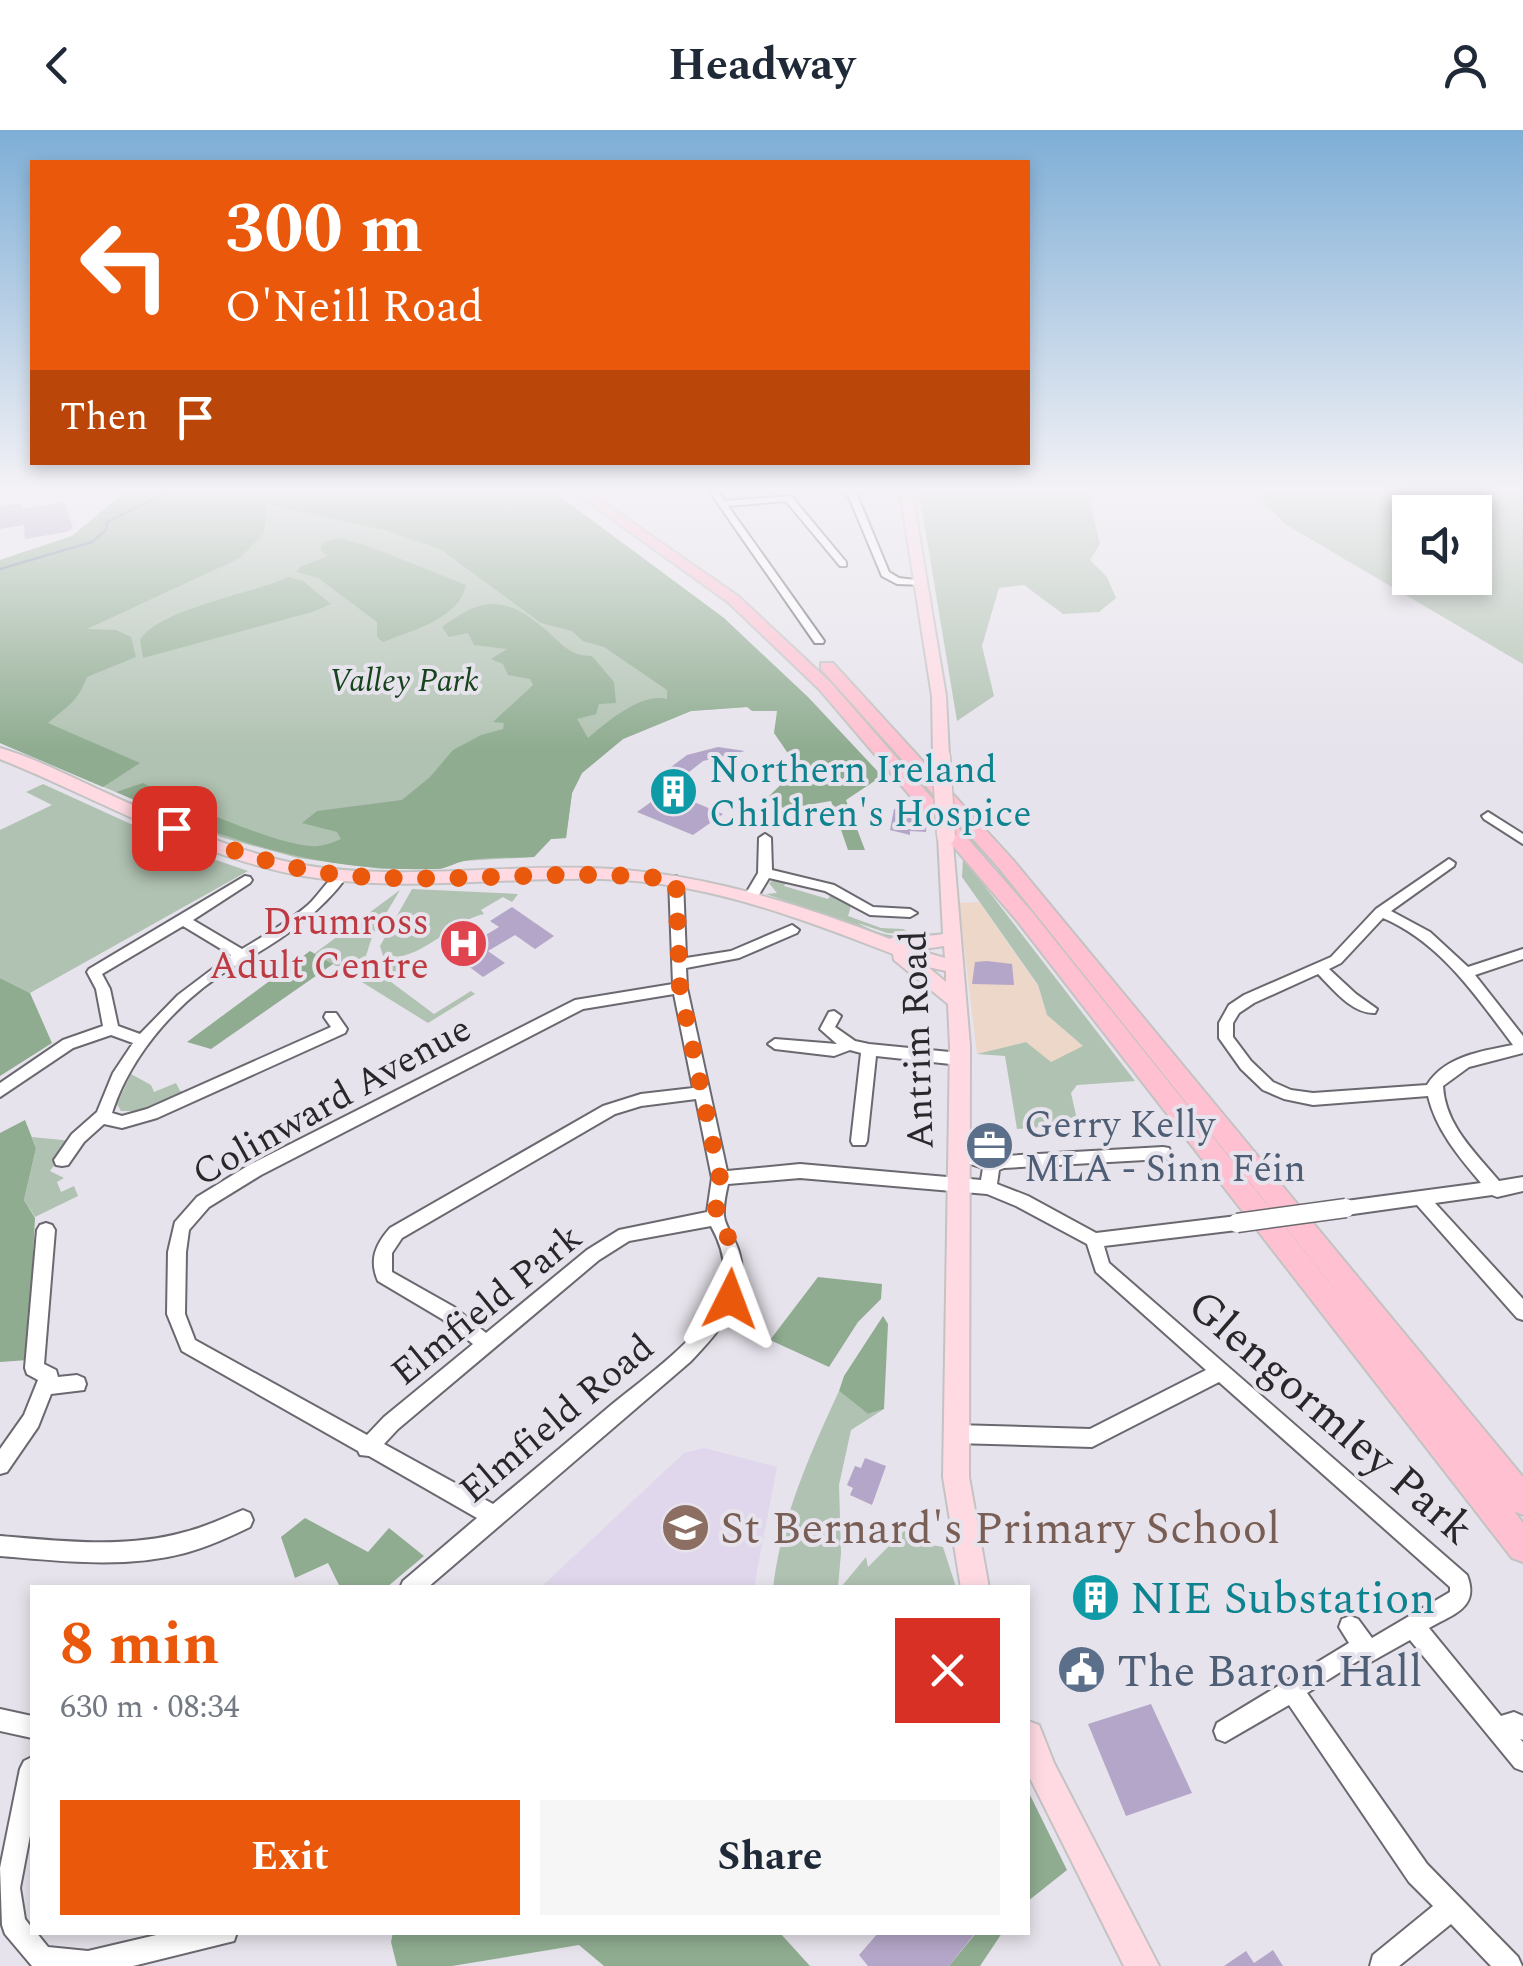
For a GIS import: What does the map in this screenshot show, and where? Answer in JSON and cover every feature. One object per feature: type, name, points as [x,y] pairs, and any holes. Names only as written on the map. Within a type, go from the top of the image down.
[{"type":"highway","points":[[703,578],[733,599],[826,686],[1025,918],[1523,1547]]},
{"type":"highway","points":[[721,578],[776,616],[875,717],[1006,864],[1523,1500]]},
{"type":"main road","name":"Antrim Road","points":[[920,578],[940,696],[958,1002],[960,1188],[954,1434],[961,1521],[974,1585]]},
{"type":"main road","points":[[0,754],[242,854],[336,882],[370,877],[578,872],[676,880],[752,895],[955,966]]},
{"type":"main road","points":[[881,942],[926,944],[954,938]]},
{"type":"main road","points":[[881,942],[958,1002]]},
{"type":"main road","points":[[1030,1741],[1042,1772],[1142,1966]]},
{"type":"street","points":[[773,578],[819,641]]},
{"type":"street","points":[[889,578],[922,590]]},
{"type":"street","points":[[776,601],[788,600]]},
{"type":"street","points":[[1488,816],[1523,840]]},
{"type":"street","points":[[752,895],[764,873],[764,838]]},
{"type":"street","points":[[1434,1090],[1313,1099],[1289,1096],[1268,1086],[1246,1065],[1226,1038],[1226,1023],[1234,1009],[1249,998],[1321,970],[1336,960],[1381,912],[1448,863]]},
{"type":"street","points":[[764,873],[830,888],[870,912],[910,913]]},
{"type":"street","points":[[111,1029],[103,989],[94,972],[245,880]]},
{"type":"street","name":"Elmfield Road","points":[[414,1585],[683,1356],[722,1314],[732,1286],[732,1243],[715,1218],[720,1178],[680,988],[676,880]]},
{"type":"street","points":[[62,1160],[78,1138],[104,1115],[109,1094],[144,1042],[192,991],[303,918],[336,882]]},
{"type":"street","points":[[1381,912],[1426,938],[1466,973],[1523,1048],[1445,1071],[1434,1090],[1436,1102],[1454,1135],[1497,1190]]},
{"type":"street","points":[[182,920],[243,956]]},
{"type":"street","points":[[678,964],[734,955],[792,930]]},
{"type":"street","points":[[1466,973],[1523,954]]},
{"type":"street","points":[[1321,970],[1370,1010]]},
{"type":"street","name":"Colinward Avenue","points":[[494,1516],[188,1345],[176,1314],[181,1227],[203,1202],[255,1170],[580,1004],[680,988]]},
{"type":"street","points":[[834,1016],[827,1029],[850,1045],[960,1059]]},
{"type":"street","points":[[104,1115],[111,1122],[122,1122],[183,1100],[340,1028],[331,1017]]},
{"type":"street","points":[[0,1091],[68,1044],[111,1029],[144,1042]]},
{"type":"street","points":[[775,1044],[834,1050],[850,1045]]},
{"type":"street","points":[[858,1141],[869,1050]]},
{"type":"street","points":[[485,1343],[448,1313],[384,1276],[379,1259],[385,1245],[396,1233],[609,1110],[641,1100],[700,1093]]},
{"type":"street","points":[[960,1149],[969,1157],[995,1165],[1163,1153]]},
{"type":"street","points":[[988,1187],[995,1165]]},
{"type":"street","points":[[720,1178],[800,1170],[960,1188],[988,1187],[1094,1240],[1424,1200],[1523,1184]]},
{"type":"street","points":[[1424,1200],[1523,1312]]},
{"type":"street","name":"Elmfield Park","points":[[367,1448],[378,1434],[485,1343],[625,1234],[715,1218]]},
{"type":"street","points":[[0,1465],[31,1421],[49,1376],[34,1368],[46,1230]]},
{"type":"street","name":"Glengormley Park","points":[[1094,1240],[1102,1267],[1460,1582],[1461,1597],[1368,1652],[1350,1627]]},
{"type":"street","points":[[954,1434],[1092,1438],[1222,1371]]},
{"type":"street","points":[[46,1386],[77,1384]]},
{"type":"street","points":[[0,1546],[108,1554],[206,1540],[243,1520]]},
{"type":"street","points":[[1413,1626],[1523,1760]]},
{"type":"street","points":[[1226,1731],[1352,1653]]},
{"type":"street","points":[[1292,1690],[1418,1872],[1509,1966]]},
{"type":"street","points":[[0,1720],[30,1727]]},
{"type":"street","points":[[1497,1729],[1514,1723],[1523,1729]]},
{"type":"street","points":[[30,1779],[8,1888],[14,1925],[42,1959],[88,1964],[212,1935]]},
{"type":"street","points":[[1382,1964],[1452,1907]]},
{"type":"shaded area","points":[[979,902],[1038,986],[1047,1015],[1083,1046],[1051,1063],[1026,1042],[977,1054],[959,903]]},
{"type":"shaded area","name":"St Bernard's Primary School","points":[[704,1448],[777,1467],[754,1585],[543,1585],[684,1453]]},
{"type":"green space","name":"Valley Park","points":[[0,578],[631,578],[747,707],[691,711],[623,739],[582,773],[572,793],[566,838],[551,839],[534,857],[462,861],[441,869],[382,869],[298,858],[224,838],[0,743]]},
{"type":"green space","points":[[0,578],[198,578],[87,629],[116,630],[131,637],[136,657],[87,677],[75,698],[48,723],[140,763],[103,787],[0,743]]},
{"type":"green space","points":[[287,578],[303,581],[331,604],[143,658],[140,640],[166,619]]},
{"type":"green space","points":[[318,578],[448,578],[466,585],[462,597],[444,615],[383,642],[377,637],[377,622]]},
{"type":"green space","points":[[479,578],[670,578],[724,618],[809,698],[882,776],[846,800],[865,850],[848,850],[831,801],[785,809],[767,798],[798,768],[774,733],[777,711],[752,711],[747,707],[691,711],[623,739],[582,773],[572,793],[566,838],[551,839],[534,857],[473,860],[435,869],[392,869],[310,859],[233,838],[116,792],[143,783],[273,838],[315,846],[341,839],[337,832],[302,823],[317,811],[402,800],[430,777],[453,750],[503,729],[504,723],[493,722],[533,685],[530,679],[508,675],[503,664],[491,659],[507,649],[474,645],[468,633],[449,637],[442,627],[482,606],[494,604],[518,611],[567,648],[592,656],[614,682],[616,703],[599,704],[596,714],[577,719],[588,738],[636,704],[667,699],[667,690],[604,647],[583,641],[572,631],[541,623]]},
{"type":"green space","points":[[933,578],[1107,578],[1116,598],[1099,612],[1063,614],[1024,585],[999,588],[982,646],[994,696],[957,721]]},
{"type":"green space","points":[[1376,578],[1392,578],[1392,587]]},
{"type":"green space","points":[[1492,578],[1523,578],[1523,664],[1406,595],[1492,595]]},
{"type":"green space","points":[[43,784],[190,851],[248,871],[30,993],[0,978],[0,830],[52,805],[26,792]]},
{"type":"green space","points":[[963,858],[1135,1081],[1077,1085],[1071,1093],[1078,1124],[1017,1129],[1005,1056],[977,1054],[1026,1042],[1051,1062],[1083,1046],[1047,1015],[1038,985],[962,877]]},
{"type":"green space","points":[[787,880],[784,886],[828,899],[831,894],[851,906],[848,916],[917,935],[887,933],[858,923],[875,931],[904,937],[933,934],[934,940],[888,937],[766,894],[777,893],[769,883]]},
{"type":"green space","points":[[412,889],[518,894],[512,902],[503,897],[481,910],[484,914],[410,954],[383,956],[380,946]]},
{"type":"green space","points":[[400,890],[372,937],[366,956],[380,966],[410,964],[387,979],[434,1014],[471,991],[475,994],[428,1023],[315,953]]},
{"type":"green space","points":[[310,951],[333,964],[211,1049],[187,1042]]},
{"type":"green space","points":[[0,978],[30,993],[52,1043],[0,1076]]},
{"type":"green space","points":[[131,1074],[151,1085],[154,1092],[176,1083],[180,1091],[187,1091],[143,1111],[121,1111],[117,1104]]},
{"type":"green space","points":[[25,1120],[36,1148],[24,1200],[35,1218],[28,1360],[0,1362],[0,1133]]},
{"type":"green space","points":[[32,1137],[72,1141],[50,1171],[64,1178],[57,1182],[61,1192],[74,1186],[78,1196],[35,1217],[24,1200],[36,1148]]},
{"type":"green space","points":[[818,1277],[882,1284],[881,1299],[858,1322],[829,1367],[770,1340]]},
{"type":"green space","points":[[883,1316],[888,1324],[884,1409],[868,1414],[839,1391],[844,1376]]},
{"type":"green space","points":[[839,1391],[868,1414],[884,1409],[851,1430],[839,1485],[838,1585],[773,1585],[783,1537],[807,1463]]},
{"type":"green space","points":[[305,1518],[368,1552],[389,1528],[424,1556],[389,1585],[339,1585],[328,1563],[295,1578],[281,1537]]},
{"type":"green space","points":[[904,1531],[926,1544],[943,1547],[955,1585],[843,1585],[866,1557],[868,1567]]},
{"type":"green space","points":[[1030,1795],[1067,1870],[1030,1899]]},
{"type":"green space","points":[[392,1935],[782,1935],[810,1966],[604,1966],[579,1945],[452,1966],[397,1966]]},
{"type":"green space","points":[[974,1935],[1001,1935],[980,1966],[949,1966]]},
{"type":"building","name":"Northern Ireland Children's Hospice","points":[[718,747],[745,751],[703,761],[684,776],[682,785],[694,802],[723,814],[693,835],[637,812],[651,802],[671,813],[662,788],[667,770],[687,755]]},
{"type":"building","points":[[894,809],[921,815],[927,821],[926,832],[910,831],[910,835],[890,830]]},
{"type":"building","name":"Drumross Adult Centre","points":[[512,907],[554,936],[535,949],[515,935],[488,951],[505,963],[483,977],[444,948],[463,934],[474,942],[499,927],[490,921]]},
{"type":"building","points":[[975,962],[1012,964],[1014,985],[972,984]]},
{"type":"building","points":[[865,1458],[886,1466],[872,1505],[850,1495],[853,1488],[847,1485],[855,1466],[861,1468]]},
{"type":"building","name":"NIE Substation","points":[[1104,1579],[1116,1608],[1085,1615],[1074,1586]]},
{"type":"building","points":[[1151,1704],[1192,1793],[1126,1816],[1088,1724]]},
{"type":"building","points":[[876,1935],[974,1935],[949,1966],[868,1966],[859,1955]]},
{"type":"building","points":[[1273,1950],[1283,1966],[1224,1966],[1246,1951],[1254,1963]]},
{"type":"place","name":"Northern Ireland Children's Hospice","points":[[674,791]]},
{"type":"place","name":"Drumross Adult Centre","points":[[464,943]]},
{"type":"place","name":"Gerry Kelly MLA - Sinn Féin","points":[[989,1146]]},
{"type":"place","name":"St Bernard's Primary School","points":[[685,1527]]},
{"type":"place","name":"NIE Substation","points":[[1095,1597]]},
{"type":"place","name":"The Baron Hall","points":[[1082,1670]]},
{"type":"route","points":[[174,828],[242,854],[341,875],[412,878],[578,872],[676,880],[680,988],[720,1178],[715,1218],[732,1243],[730,1299]]}]
